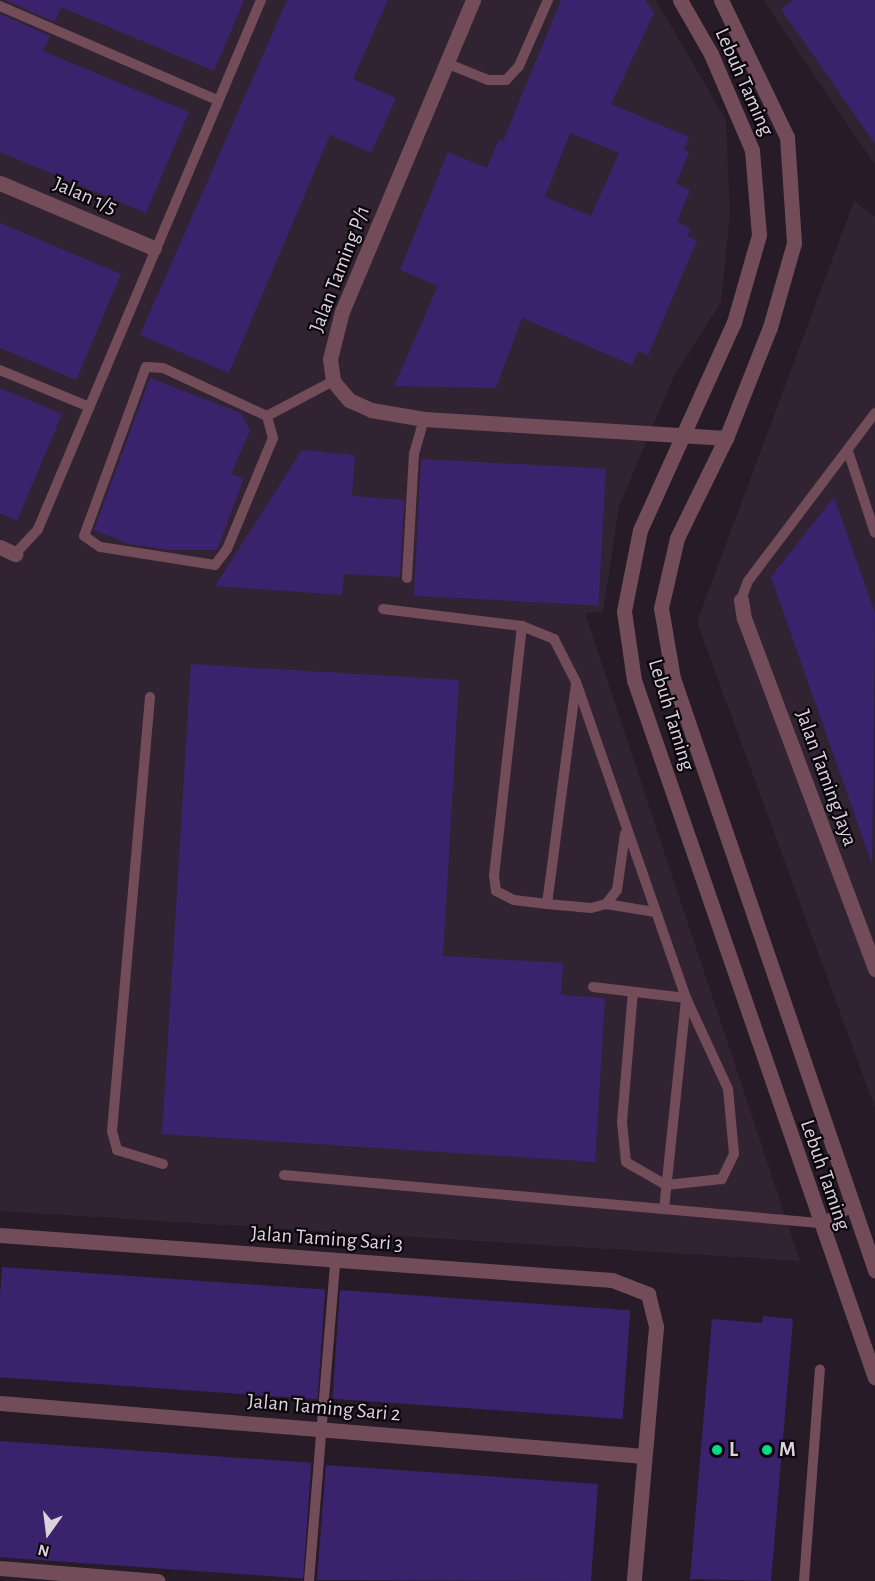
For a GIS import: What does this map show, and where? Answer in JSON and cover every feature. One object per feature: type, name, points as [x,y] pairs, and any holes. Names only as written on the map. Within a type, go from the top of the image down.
[{"type":"street","name":"Jalan Taming P/1","points":[[333,381],[330,358],[342,311],[473,0]]},
{"type":"street","name":"Lebuh Taming","points":[[680,0],[711,54],[752,150],[759,235],[734,321],[685,436],[640,530],[624,611],[634,680],[819,1223],[875,1378]]},
{"type":"street","name":"Lebuh Taming","points":[[721,0],[787,137],[794,243],[770,327],[726,438],[676,538],[662,609],[663,620],[673,678],[851,1208],[875,1270]]},
{"type":"street","name":"Jalan 1/5","points":[[0,183],[154,248]]},
{"type":"street","points":[[333,381],[349,400],[364,407],[424,419],[726,438]]},
{"type":"street","points":[[0,547],[15,554]]},
{"type":"street","name":"Jalan Taming Jaya","points":[[741,600],[744,618],[875,969]]},
{"type":"street","name":"Jalan Taming Sari 3","points":[[0,1235],[335,1262],[612,1280],[648,1294],[656,1327],[644,1456]]},
{"type":"street","name":"Jalan Taming Sari 2","points":[[0,1403],[644,1456]]},
{"type":"street","points":[[634,1581],[644,1456]]},
{"type":"street","points":[[0,1568],[157,1581]]},
{"type":"lane","points":[[15,554],[38,529],[87,406],[261,0]]},
{"type":"lane","points":[[446,63],[488,80],[506,80],[519,66],[548,0]]},
{"type":"lane","points":[[0,6],[217,100]]},
{"type":"lane","points":[[146,368],[163,368],[267,416],[273,438],[227,549],[215,565],[100,547],[84,536],[138,381],[146,368]]},
{"type":"lane","points":[[0,370],[87,406]]},
{"type":"lane","points":[[267,416],[333,381]]},
{"type":"lane","points":[[741,600],[747,581],[875,413]]},
{"type":"lane","points":[[407,578],[414,454],[424,419]]},
{"type":"lane","points":[[848,451],[875,533]]},
{"type":"lane","points":[[383,609],[522,626],[554,639],[576,682],[686,998],[728,1089],[734,1154],[722,1179],[666,1185],[626,1162],[621,1122],[633,992]]},
{"type":"lane","points":[[522,626],[494,875],[496,891],[514,900],[591,908],[606,904],[655,912]]},
{"type":"lane","points":[[547,904],[576,682]]},
{"type":"lane","points":[[150,697],[112,1131],[117,1150],[163,1164]]},
{"type":"lane","points":[[606,904],[617,890],[626,830]]},
{"type":"lane","points":[[593,987],[686,998]]},
{"type":"lane","points":[[664,1209],[686,998]]},
{"type":"lane","points":[[285,1175],[819,1223],[851,1208]]},
{"type":"lane","points":[[309,1581],[335,1262]]},
{"type":"lane","points":[[804,1581],[820,1370]]},
{"type":"shaded area","points":[[0,0],[656,0],[726,120],[730,214],[721,302],[673,378],[619,507],[603,612],[585,613],[800,1261],[0,1211]]},
{"type":"shaded area","points":[[763,0],[875,0],[875,165]]},
{"type":"shaded area","points":[[854,201],[875,217],[875,1108],[697,622]]},
{"type":"building","points":[[5,0],[244,0],[214,71],[61,7],[55,22]]},
{"type":"building","points":[[287,0],[388,0],[353,79],[396,98],[371,153],[330,135],[229,373],[140,335]]},
{"type":"building","points":[[561,0],[645,0],[654,13],[611,104],[689,137],[684,149],[689,152],[676,184],[690,190],[677,222],[691,228],[687,236],[697,241],[648,355],[638,351],[632,365],[522,318],[496,388],[394,386],[438,286],[400,270],[448,152],[487,168],[499,139],[503,141]],"holes":[[[570,133],[619,153],[591,216],[545,197]]]},
{"type":"building","points":[[794,0],[875,0],[875,144],[781,9]]},
{"type":"building","points":[[0,14],[50,36],[43,51],[189,112],[146,213],[0,152]]},
{"type":"building","points":[[0,223],[121,274],[76,380],[0,348]]},
{"type":"building","points":[[150,378],[241,413],[250,431],[231,474],[244,478],[217,550],[170,550],[129,544],[94,530]]},
{"type":"building","points":[[0,388],[62,414],[17,521],[0,513]]},
{"type":"building","points":[[302,450],[355,455],[352,496],[404,500],[400,577],[344,574],[342,595],[215,586]]},
{"type":"building","points":[[421,459],[606,469],[599,605],[414,596]]},
{"type":"building","points":[[834,497],[875,613],[872,864],[771,577]]},
{"type":"building","points":[[191,664],[459,680],[443,956],[563,963],[561,995],[605,998],[595,1162],[162,1134]]},
{"type":"building","points":[[2,1267],[325,1290],[318,1399],[0,1377]]},
{"type":"building","points":[[340,1290],[630,1310],[623,1419],[332,1399]]},
{"type":"building","points":[[763,1316],[793,1319],[771,1581],[690,1579],[712,1319],[762,1323]]},
{"type":"building","points":[[0,1441],[311,1463],[303,1578],[0,1557]]},
{"type":"building","points":[[326,1465],[598,1484],[591,1581],[317,1580]]},
{"type":"place","name":"L","points":[[717,1450]]},
{"type":"place","name":"M","points":[[767,1450]]}]
